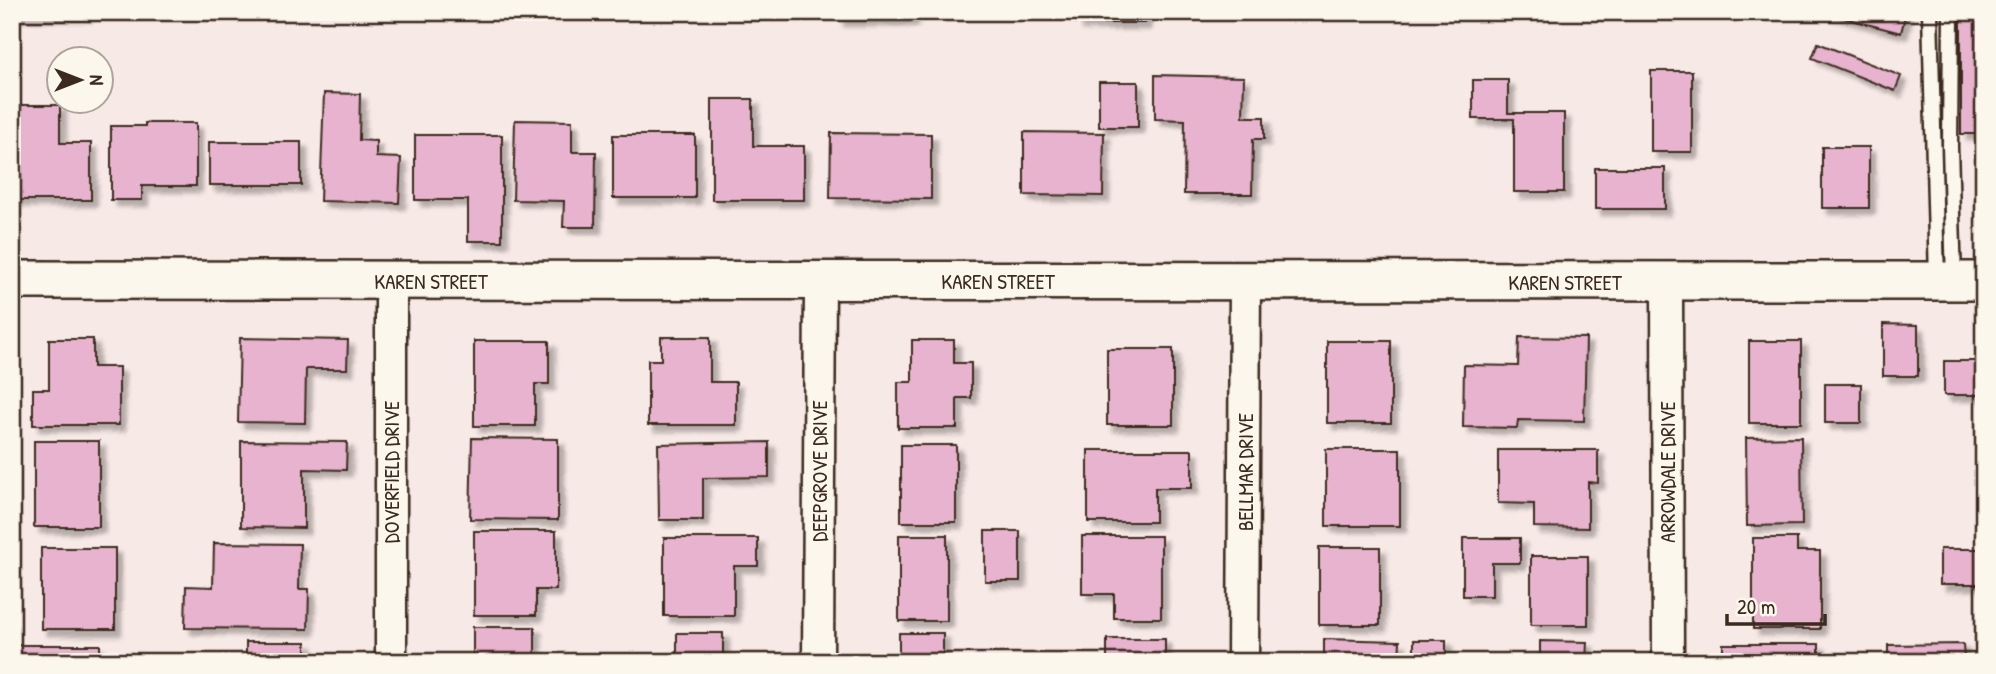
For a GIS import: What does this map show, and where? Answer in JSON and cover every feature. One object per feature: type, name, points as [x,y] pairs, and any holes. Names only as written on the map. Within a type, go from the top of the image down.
[{"type":"street","name":"DEEPGROVE DRIVE","points":[[818,662],[820,279]]},
{"type":"street","name":"KAREN STREET","points":[[12,280],[1958,281]]},
{"type":"street","name":"DOVERFIELD DRIVE","points":[[391,281],[391,662]]},
{"type":"street","name":"BELLMAR DRIVE","points":[[1243,662],[1245,282]]},
{"type":"street","name":"ARROWDALE DRIVE","points":[[1667,282],[1668,662]]},
{"type":"lane","points":[[1930,12],[1958,281]]},
{"type":"lane","points":[[1951,12],[1950,147],[1958,281]]},
{"type":"building","points":[[12,12],[87,12],[87,15],[12,15]]},
{"type":"building","points":[[838,12],[912,12],[912,20],[838,20]]},
{"type":"building","points":[[1077,12],[1145,12],[1145,23],[1077,23]]},
{"type":"building","points":[[1821,12],[1906,12],[1901,33]]},
{"type":"building","points":[[1961,12],[1984,12],[1984,134],[1961,134]]},
{"type":"building","points":[[1818,43],[1901,76],[1895,91],[1812,58]]},
{"type":"building","points":[[1651,71],[1692,71],[1692,152],[1651,152]]},
{"type":"building","points":[[1155,75],[1244,77],[1243,117],[1264,117],[1264,139],[1253,139],[1252,194],[1184,194],[1185,120],[1155,119]]},
{"type":"building","points":[[1473,80],[1508,80],[1508,113],[1564,113],[1564,192],[1514,192],[1514,119],[1473,119]]},
{"type":"building","points":[[1099,82],[1138,82],[1138,127],[1099,127]]},
{"type":"building","points":[[324,93],[360,94],[359,140],[376,141],[376,157],[401,158],[399,203],[320,201]]},
{"type":"building","points":[[712,99],[753,99],[753,146],[804,146],[804,200],[712,200]]},
{"type":"building","points":[[14,105],[46,105],[46,116],[60,116],[60,143],[91,143],[91,200],[14,200]]},
{"type":"building","points":[[515,120],[572,121],[572,152],[596,152],[595,227],[563,227],[564,201],[513,200]]},
{"type":"building","points":[[145,123],[196,123],[196,186],[142,186],[142,200],[111,200],[111,126],[145,126]]},
{"type":"building","points":[[1024,132],[1104,133],[1103,196],[1024,195]]},
{"type":"building","points":[[831,133],[931,134],[931,199],[830,198]]},
{"type":"building","points":[[415,135],[502,135],[502,241],[468,241],[468,200],[415,200]]},
{"type":"building","points":[[613,135],[695,135],[695,198],[613,198]]},
{"type":"building","points":[[209,142],[301,142],[301,185],[209,185]]},
{"type":"building","points":[[1822,147],[1869,147],[1869,208],[1822,208]]},
{"type":"building","points":[[1595,168],[1665,168],[1665,209],[1595,209]]},
{"type":"building","points":[[1883,324],[1918,325],[1918,376],[1883,376]]},
{"type":"building","points":[[661,337],[710,337],[710,382],[736,382],[736,425],[648,425],[648,360],[661,360]]},
{"type":"building","points":[[1519,337],[1586,338],[1584,421],[1518,420],[1517,428],[1463,427],[1464,365],[1518,366]]},
{"type":"building","points":[[240,338],[348,340],[347,369],[306,369],[305,423],[238,422]]},
{"type":"building","points":[[49,339],[93,339],[93,367],[119,367],[119,425],[33,425],[33,389],[49,389]]},
{"type":"building","points":[[912,340],[954,340],[954,363],[971,363],[971,398],[957,398],[957,428],[898,428],[898,382],[912,382]]},
{"type":"building","points":[[474,341],[549,341],[549,384],[535,384],[535,426],[474,426]]},
{"type":"building","points":[[1327,341],[1391,341],[1391,423],[1327,423]]},
{"type":"building","points":[[1749,341],[1801,341],[1801,423],[1749,423]]},
{"type":"building","points":[[1107,349],[1173,349],[1173,425],[1107,425]]},
{"type":"building","points":[[1944,361],[1984,361],[1984,395],[1944,395]]},
{"type":"building","points":[[1825,384],[1861,384],[1861,423],[1825,423]]},
{"type":"building","points":[[1978,434],[1984,434],[1984,468],[1977,468]]},
{"type":"building","points":[[1801,437],[1802,525],[1747,526],[1746,438]]},
{"type":"building","points":[[472,438],[558,439],[558,520],[470,519]]},
{"type":"building","points":[[34,441],[99,441],[99,527],[34,527]]},
{"type":"building","points":[[241,441],[347,442],[346,470],[304,469],[304,528],[241,527]]},
{"type":"building","points":[[769,442],[769,477],[703,478],[703,520],[659,520],[658,444]]},
{"type":"building","points":[[901,445],[956,445],[956,522],[901,522]]},
{"type":"building","points":[[1326,449],[1400,449],[1400,526],[1326,526]]},
{"type":"building","points":[[1088,450],[1192,450],[1192,488],[1155,488],[1155,522],[1088,522]]},
{"type":"building","points":[[1498,450],[1598,450],[1598,483],[1588,482],[1588,528],[1534,527],[1534,504],[1498,503]]},
{"type":"building","points":[[474,531],[556,531],[556,590],[536,590],[536,615],[474,615]]},
{"type":"building","points":[[985,531],[1020,531],[1020,581],[985,581]]},
{"type":"building","points":[[899,535],[947,535],[947,621],[899,621]]},
{"type":"building","points":[[1082,536],[1161,536],[1161,618],[1114,618],[1114,594],[1082,594]]},
{"type":"building","points":[[664,538],[758,538],[758,566],[734,566],[734,616],[664,616]]},
{"type":"building","points":[[1463,538],[1520,538],[1520,563],[1492,563],[1492,596],[1463,596]]},
{"type":"building","points":[[1753,538],[1797,538],[1797,551],[1820,551],[1820,629],[1753,629]]},
{"type":"building","points":[[214,543],[300,544],[299,589],[309,589],[308,629],[185,628],[186,586],[213,587]]},
{"type":"building","points":[[1319,547],[1380,547],[1380,625],[1319,625]]},
{"type":"building","points":[[41,548],[115,548],[115,629],[41,629]]},
{"type":"building","points":[[1940,549],[1984,549],[1984,584],[1940,584]]},
{"type":"building","points":[[1531,556],[1588,556],[1588,625],[1531,625]]},
{"type":"building","points":[[473,627],[535,627],[535,662],[473,662]]},
{"type":"building","points":[[677,633],[723,633],[723,662],[677,662]]},
{"type":"building","points":[[899,633],[943,633],[943,662],[899,662]]},
{"type":"building","points":[[1107,639],[1165,639],[1165,662],[1107,662]]},
{"type":"building","points":[[1324,639],[1400,641],[1399,662],[1324,662]]},
{"type":"building","points":[[1414,640],[1446,640],[1446,662],[1414,662]]},
{"type":"building","points":[[1540,641],[1587,642],[1586,662],[1540,662]]},
{"type":"building","points":[[246,642],[306,642],[306,662],[246,662]]},
{"type":"building","points":[[1723,644],[1819,644],[1819,662],[1723,662]]},
{"type":"building","points":[[1963,644],[1964,662],[1888,662],[1888,645]]},
{"type":"building","points":[[12,645],[100,645],[100,662],[12,662]]}]
